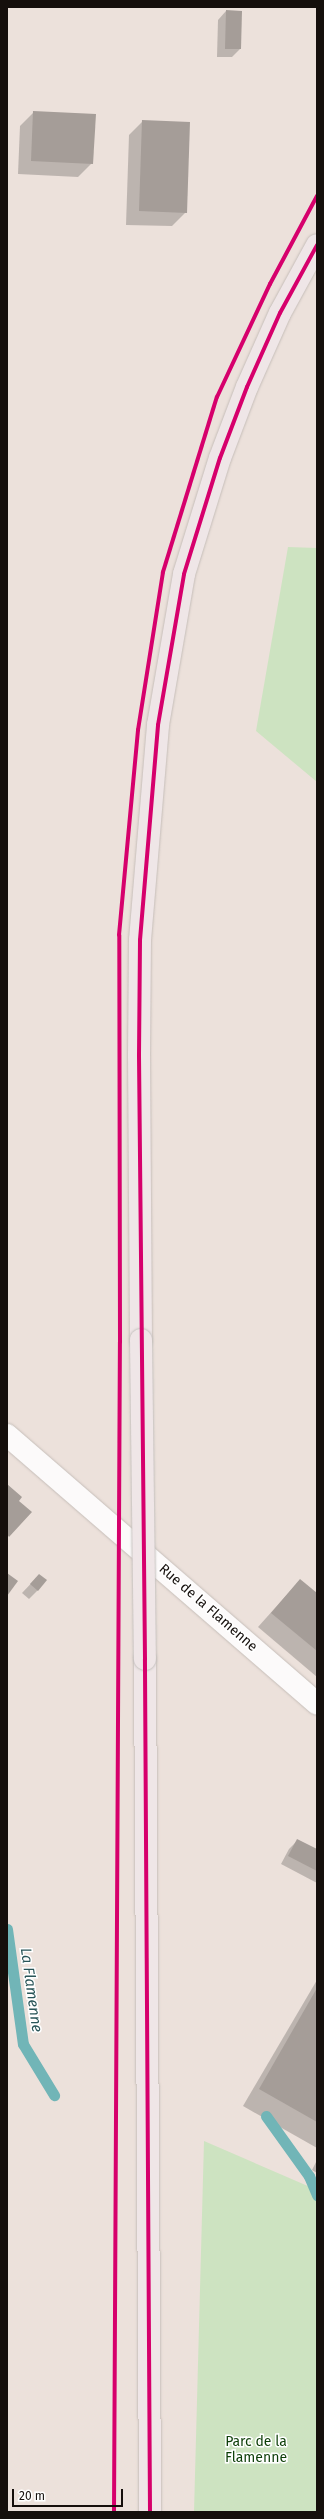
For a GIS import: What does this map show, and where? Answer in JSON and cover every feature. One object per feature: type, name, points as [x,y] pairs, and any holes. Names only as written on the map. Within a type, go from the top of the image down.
[{"type":"main road","points":[[150,2512],[145,1659],[139,1055],[140,940],[158,724],[184,574],[220,458],[247,387],[280,313],[317,245]]},
{"type":"street","name":"Rue de la Flamenne","points":[[7,1435],[317,1704]]},
{"type":"green space","points":[[288,547],[317,548],[317,782],[256,731]]},
{"type":"green space","name":"Parc de la Flamenne","points":[[204,2141],[317,2190],[317,2512],[194,2512]]},
{"type":"building","points":[[226,10],[242,11],[241,49],[225,49]]},
{"type":"building","points":[[33,111],[96,114],[93,164],[31,161]]},
{"type":"building","points":[[142,120],[190,122],[187,213],[139,211]]},
{"type":"building","points":[[7,1484],[22,1497],[19,1501],[32,1512],[9,1537],[7,1534]]},
{"type":"building","points":[[7,1573],[18,1581],[7,1596]]},
{"type":"building","points":[[39,1574],[47,1580],[38,1591],[30,1584]]},
{"type":"building","points":[[300,1579],[317,1593],[317,1651],[271,1613]]},
{"type":"building","points":[[297,1839],[317,1849],[317,1871],[288,1856]]},
{"type":"building","points":[[317,1988],[317,2122],[259,2089]]},
{"type":"waterway","name":"La Flamenne","points":[[7,1929],[23,2044],[54,2095]]},
{"type":"waterway","name":"La Flamenne","points":[[266,2116],[309,2176],[317,2195]]},
{"type":"cycle path","points":[[114,2512],[120,1342],[119,935],[138,730],[163,572],[217,397],[270,284],[317,196]]},
{"type":"cycle path","points":[[150,2512],[145,1659],[139,1055],[140,940],[158,725],[184,574],[220,458],[247,387],[280,313],[317,245]]}]
